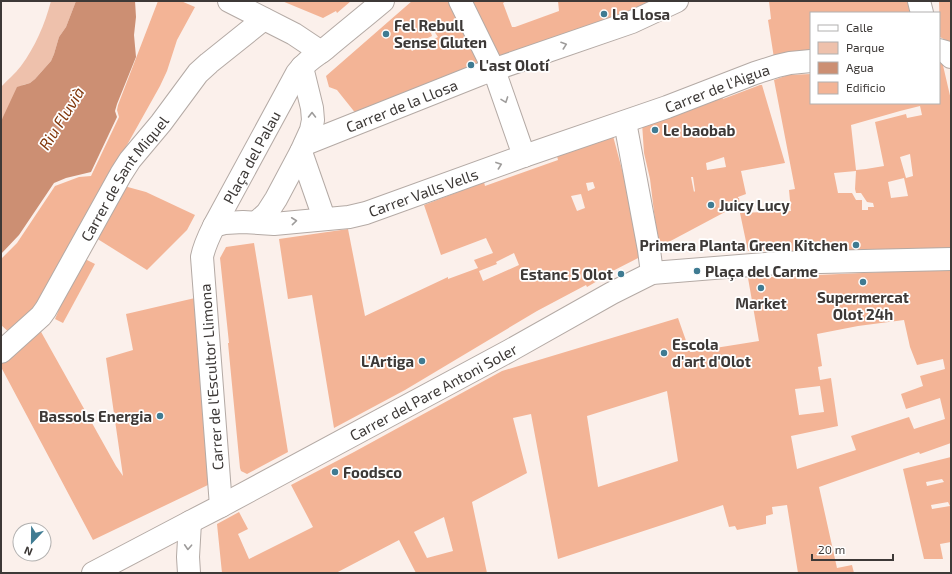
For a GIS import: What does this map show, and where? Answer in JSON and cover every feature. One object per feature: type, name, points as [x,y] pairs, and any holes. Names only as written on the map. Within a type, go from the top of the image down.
[{"type":"street","points":[[229,1],[294,34],[321,52]]},
{"type":"street","name":"Plaça del Palau","points":[[204,249],[214,226],[302,67],[306,62],[321,52],[383,1]]},
{"type":"street","points":[[460,1],[494,70],[524,156]]},
{"type":"street","name":"Carrer de la Llosa","points":[[303,148],[494,70],[632,22],[677,1]]},
{"type":"street","points":[[919,1],[922,12]]},
{"type":"street","name":"Carrer de Sant Miquel","points":[[1,352],[41,316],[46,309],[121,174],[130,160],[162,123],[189,84],[209,63],[264,19]]},
{"type":"street","points":[[940,50],[946,52],[951,56]]},
{"type":"street","name":"Carrer de l'Aigua","points":[[624,122],[777,66],[810,61]]},
{"type":"street","points":[[257,222],[267,213],[303,148],[311,130],[313,120],[312,108],[302,67]]},
{"type":"street","points":[[624,122],[649,250],[648,275],[777,263],[951,259]]},
{"type":"street","name":"Carrer Valls Vells","points":[[214,226],[225,223],[257,222],[274,224],[324,218],[349,217],[366,213],[624,122]]},
{"type":"street","points":[[303,148],[324,218]]},
{"type":"street","name":"Carrer de l'Escultor Llimona","points":[[204,249],[202,257],[221,506]]},
{"type":"street","name":"Carrer del Pare Antoni Soler","points":[[93,573],[221,506],[509,351],[612,293],[648,275]]},
{"type":"street","points":[[189,573],[188,557],[190,522]]},
{"type":"green space","points":[[51,1],[76,1],[66,27],[59,37],[51,61],[35,79],[30,83],[23,85],[1,122],[1,87],[19,69],[31,51],[43,27]]},
{"type":"water","name":"Riu Fluvià","points":[[76,1],[135,1],[136,17],[134,35],[136,57],[117,104],[115,111],[117,117],[91,172],[66,178],[54,183],[19,235],[1,254],[1,122],[17,87],[30,83],[51,61],[59,37],[66,27]]},
{"type":"building","points":[[158,1],[181,1],[195,7],[177,40],[167,71],[160,86],[39,307],[11,334],[1,325],[1,259],[17,243],[55,186],[79,177],[91,176],[119,117],[117,110],[118,105]]},
{"type":"building","points":[[282,1],[351,1],[337,13],[336,11],[323,18]]},
{"type":"building","points":[[412,1],[455,1],[484,65],[357,115],[337,90],[329,87],[326,76]],"holes":[[[434,31],[438,37],[412,51],[409,47],[432,36],[431,33]]]},
{"type":"building","points":[[465,1],[506,1],[503,3],[512,27],[515,27],[559,11],[558,1],[662,1],[506,59],[490,53]]},
{"type":"building","points":[[769,1],[910,1],[914,12],[810,12],[810,54],[774,58],[768,20],[771,19]]},
{"type":"building","points":[[939,1],[951,1],[951,43],[940,37]]},
{"type":"building","points":[[940,60],[942,61],[951,100],[951,249],[748,251],[740,213],[791,211],[789,190],[795,189],[774,80],[788,75],[810,74],[810,104],[940,104]],"holes":[[[920,106],[922,115],[907,118],[906,114],[875,122],[884,166],[856,170],[851,125]],[[910,154],[913,176],[906,178],[900,157]],[[856,171],[856,193],[861,193],[867,202],[873,203],[874,207],[868,207],[868,210],[862,210],[862,200],[856,200],[852,193],[838,193],[834,173]],[[904,178],[908,196],[891,198],[888,182]]]},
{"type":"building","points":[[762,85],[785,163],[741,171],[746,194],[738,197],[740,204],[660,246],[659,244],[658,245],[650,179],[644,153],[642,123],[721,93],[723,99]],"holes":[[[724,157],[726,167],[707,170],[706,163]],[[691,177],[693,177],[694,192]]]},
{"type":"building","points":[[613,136],[635,218],[642,256],[599,278],[599,280],[587,287],[586,285],[537,311],[405,390],[334,428],[312,295],[288,299],[279,239],[348,229],[365,316],[448,277],[448,279],[478,268],[474,260],[493,253],[486,238],[441,255],[424,205],[484,182],[485,186],[558,160],[557,156]],"holes":[[[593,182],[595,188],[588,191],[586,183]],[[581,194],[585,208],[577,211],[571,196]],[[514,253],[519,265],[483,281],[479,271],[497,264],[496,262]]]},
{"type":"building","points":[[124,186],[146,192],[195,215],[187,230],[147,270],[96,238]]},
{"type":"building","points":[[254,243],[288,452],[247,474],[241,471],[240,468],[220,258],[226,247]]},
{"type":"building","points":[[85,259],[95,264],[63,323],[55,319],[63,300]]},
{"type":"building","points":[[951,269],[951,443],[920,454],[919,452],[819,487],[837,568],[852,565],[854,573],[798,573],[787,505],[772,507],[773,514],[766,516],[766,524],[737,530],[735,526],[729,527],[723,505],[558,559],[531,414],[513,418],[527,473],[472,502],[487,573],[416,573],[399,540],[336,573],[222,573],[217,524],[239,512],[248,529],[238,534],[249,559],[313,527],[291,485],[502,371],[678,318],[690,352],[759,341],[748,278]],"holes":[[[904,320],[910,347],[917,365],[943,359],[945,369],[920,376],[923,386],[901,394],[906,409],[940,398],[945,419],[914,429],[909,417],[851,436],[856,450],[797,469],[791,436],[838,426],[831,378],[820,380],[818,367],[822,366],[817,334],[858,326]],[[820,386],[824,412],[799,415],[795,389]],[[667,391],[678,461],[598,487],[587,416]],[[444,517],[453,551],[427,558],[414,532]]]},
{"type":"building","name":"Bassols Energia","points":[[195,298],[210,484],[93,540],[1,367],[1,361],[40,330],[123,476],[106,358],[133,350],[126,314]]},
{"type":"building","points":[[951,457],[951,542],[940,544],[943,559],[924,559],[903,469]],"holes":[[[942,479],[944,482],[927,486],[926,482]],[[948,502],[950,506],[932,509],[931,505]]]},
{"type":"place","name":"La Llosa","points":[[604,14]]},
{"type":"place","name":"Fel Rebull Sense Gluten","points":[[386,34]]},
{"type":"place","name":"L'ast Olotí","points":[[471,65]]},
{"type":"place","name":"Le baobab","points":[[655,130]]},
{"type":"place","name":"Juicy Lucy","points":[[711,205]]},
{"type":"place","name":"Primera Planta Green Kitchen","points":[[856,245]]},
{"type":"place","name":"Plaça del Carme","points":[[697,271]]},
{"type":"place","name":"Estanc 5 Olot","points":[[621,274]]},
{"type":"place","name":"Supermercat Olot 24h","points":[[863,282]]},
{"type":"place","name":"Market","points":[[761,288]]},
{"type":"place","name":"Escola d'art d'Olot","points":[[664,353]]},
{"type":"place","name":"L'Artiga","points":[[422,361]]},
{"type":"place","name":"Bassols Energia","points":[[160,416]]},
{"type":"place","name":"Foodsco","points":[[335,472]]}]
